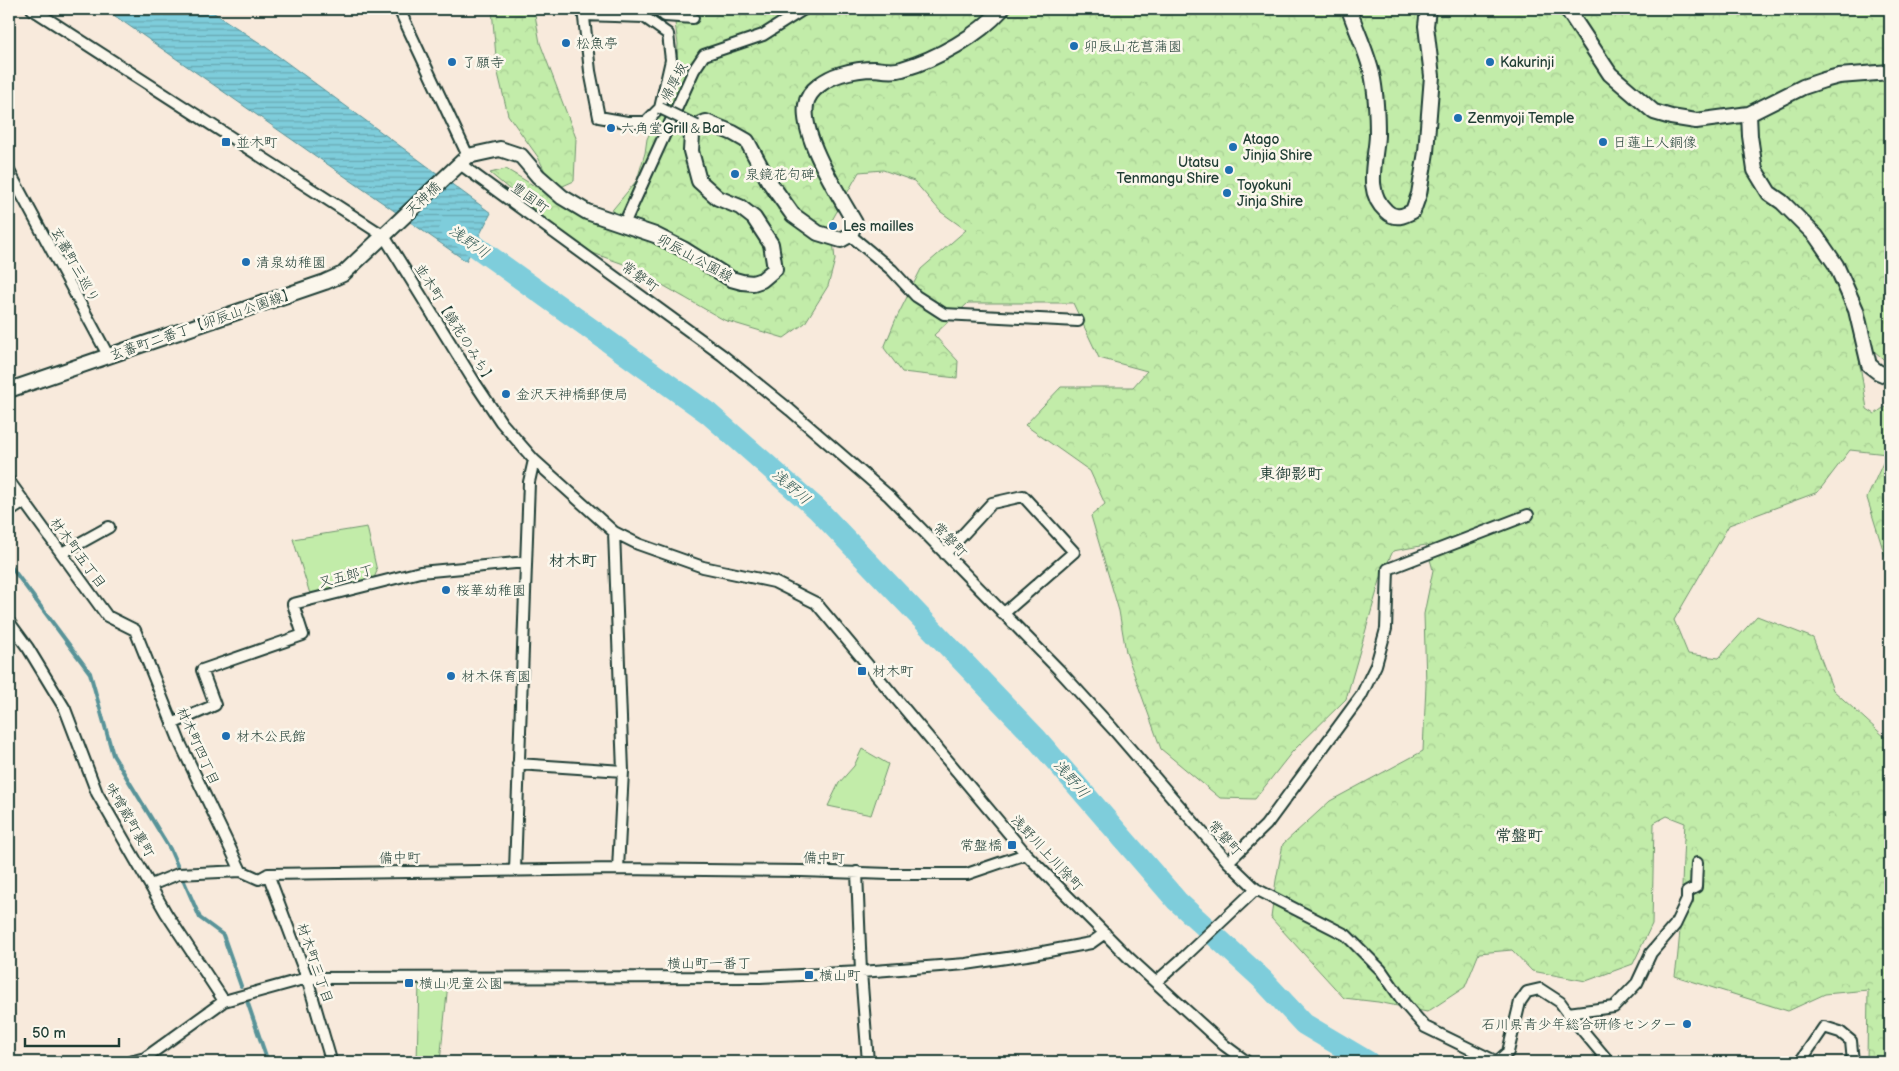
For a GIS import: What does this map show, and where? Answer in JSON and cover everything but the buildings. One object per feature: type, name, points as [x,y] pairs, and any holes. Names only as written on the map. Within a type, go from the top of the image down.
[{"type":"street","name":"並木町【鏡花のみち】","points":[[32,9],[388,232],[480,391],[501,422],[534,460],[614,532],[638,544],[703,567],[774,582],[816,603],[849,642]]},
{"type":"street","points":[[399,9],[460,163]]},
{"type":"street","points":[[657,9],[664,16],[693,18]]},
{"type":"street","name":"帰厚坂","points":[[624,224],[694,70],[704,55],[763,35],[804,9]]},
{"type":"street","points":[[660,108],[698,126],[706,122],[747,141],[768,180],[793,215],[818,233],[841,240],[850,235],[855,223],[829,180],[806,122],[806,103],[816,87],[841,74],[874,69],[900,70],[929,58],[965,40],[993,19],[1002,9]]},
{"type":"street","points":[[1349,9],[1372,73],[1377,136],[1372,176],[1374,192],[1380,206],[1391,215],[1402,217],[1414,210],[1419,194],[1426,152],[1432,76],[1426,26],[1428,9]]},
{"type":"street","points":[[1567,9],[1610,74],[1639,100],[1654,112],[1696,121],[1749,114],[1802,87],[1839,76],[1890,72]]},
{"type":"street","points":[[584,12],[644,17],[668,34],[671,60],[660,108],[646,122],[627,122],[599,117],[590,71],[584,12]]},
{"type":"street","points":[[1749,114],[1755,170],[1770,193],[1782,202],[1816,236],[1836,265],[1856,310],[1869,365],[1878,372],[1890,377]]},
{"type":"street","name":"卯辰山公園線","points":[[460,163],[500,149],[521,156],[538,176],[562,197],[587,212],[655,235],[683,249],[731,279],[754,283],[762,280],[775,269],[771,244],[754,218],[740,207],[718,198],[699,181],[691,151],[692,135],[698,126]]},
{"type":"street","name":"天神橋","points":[[388,232],[460,163]]},
{"type":"street","name":"豊国町","points":[[460,163],[586,253]]},
{"type":"street","name":"玄蕃町三巡り","points":[[9,171],[109,357]]},
{"type":"street","name":"玄蕃町二番丁【卯辰山公園線】","points":[[9,390],[325,282],[343,274],[388,232]]},
{"type":"street","points":[[850,235],[892,270],[916,296],[944,314],[1078,321]]},
{"type":"street","name":"常磐町","points":[[586,253],[722,354],[889,496],[1114,729],[1228,862],[1256,889],[1346,935],[1381,970],[1404,1003],[1425,1027],[1497,1062],[1508,1052],[1520,1002],[1527,992],[1540,989],[1560,1002],[1568,1013]]},
{"type":"street","points":[[516,870],[518,764],[529,482],[534,460]]},
{"type":"street","name":"材木町五丁目","points":[[9,481],[107,616],[135,630]]},
{"type":"street","points":[[945,554],[992,503],[1023,496],[1074,552],[1003,614]]},
{"type":"street","points":[[9,512],[24,502]]},
{"type":"street","points":[[1228,862],[1266,825],[1361,696],[1376,664],[1386,629],[1388,569],[1528,515]]},
{"type":"street","points":[[62,553],[109,527]]},
{"type":"street","points":[[614,532],[623,771],[618,869]]},
{"type":"street","name":"又五郎丁","points":[[172,724],[215,705],[202,670],[303,635],[292,604],[420,572],[526,562]]},
{"type":"street","name":"味噌蔵町裏町","points":[[9,622],[28,648],[65,709],[97,793],[166,913],[224,1001]]},
{"type":"street","name":"材木町四丁目","points":[[135,630],[172,724],[241,871]]},
{"type":"street","name":"浅野川上川除町","points":[[849,642],[1026,854],[1156,982],[1224,1045],[1247,1062]]},
{"type":"street","points":[[518,764],[623,771]]},
{"type":"street","name":"備中町","points":[[151,885],[182,874],[241,871],[259,878],[268,874],[618,869],[966,874],[1026,854]]},
{"type":"street","points":[[1568,1013],[1614,1007],[1637,983],[1651,953],[1674,925],[1687,900],[1687,892],[1696,887],[1697,863]]},
{"type":"street","points":[[857,872],[861,972],[868,1062]]},
{"type":"street","name":"材木町三丁目","points":[[268,874],[307,978],[330,1056],[329,1062]]},
{"type":"street","points":[[1156,982],[1256,889]]},
{"type":"street","name":"横山町一番丁","points":[[224,1001],[307,978],[760,977],[966,964],[1091,943],[1105,933]]},
{"type":"street","points":[[132,1062],[145,1058],[224,1001]]},
{"type":"street","points":[[1568,1013],[1609,1062]]},
{"type":"street","points":[[1800,1062],[1824,1027],[1840,1032],[1851,1041],[1853,1062]]},
{"type":"green space","points":[[492,9],[534,9],[540,43],[576,138],[574,181],[554,190],[538,157],[508,115],[497,69]]},
{"type":"green space","points":[[673,9],[1890,9],[1890,365],[1873,350],[1858,352],[1867,409],[1875,414],[1883,408],[1890,406],[1890,572],[1867,498],[1887,454],[1850,450],[1818,492],[1729,525],[1674,620],[1688,654],[1719,658],[1757,616],[1813,638],[1833,690],[1890,740],[1890,1062],[1867,1062],[1868,990],[1825,994],[1788,1011],[1675,976],[1681,919],[1685,823],[1667,816],[1654,823],[1652,924],[1633,964],[1586,981],[1532,971],[1512,950],[1479,953],[1465,987],[1427,1012],[1378,1002],[1344,998],[1271,918],[1276,880],[1283,844],[1330,801],[1423,751],[1426,685],[1424,614],[1433,570],[1426,545],[1393,551],[1381,577],[1346,699],[1292,752],[1255,799],[1220,798],[1161,749],[1126,652],[1119,611],[1091,516],[1105,504],[1090,471],[1025,425],[1061,387],[1133,387],[1147,371],[1099,358],[1073,303],[968,303],[934,335],[958,361],[957,378],[902,372],[884,348],[895,321],[921,269],[966,230],[941,212],[914,181],[883,170],[859,172],[831,222],[835,260],[828,286],[805,323],[784,338],[724,320],[629,266],[579,248],[490,173],[506,169],[600,225],[637,180],[647,139],[676,77],[678,44]]},
{"type":"green space","points":[[367,527],[377,571],[374,578],[310,594],[293,539]]},
{"type":"green space","points":[[862,749],[888,764],[871,815],[828,806],[839,783],[854,766]]},
{"type":"green space","points":[[419,983],[448,983],[440,1062],[417,1062]]},
{"type":"water","points":[[105,9],[208,9],[263,45],[491,213],[466,261]]},
{"type":"waterway","name":"浅野川","points":[[450,228],[708,413],[817,509],[1035,737],[1177,901],[1262,979],[1304,1024],[1368,1062]]},
{"type":"waterway","points":[[9,564],[90,673],[113,755],[170,849],[200,918],[223,935],[241,986]]},
{"type":"waterway","points":[[246,998],[268,1062]]},
{"type":"place","name":"松魚亭","points":[[566,43]]},
{"type":"place","name":"卯辰山花菖蒲園","points":[[1074,46]]},
{"type":"place","name":"了願寺","points":[[452,62]]},
{"type":"place","name":"Kakurinji","points":[[1490,62]]},
{"type":"place","name":"Zenmyoji Temple","points":[[1458,118]]},
{"type":"place","name":"六角堂Grill＆Bar","points":[[611,128]]},
{"type":"place","name":"並木町","points":[[226,142]]},
{"type":"place","name":"日蓮上人銅像","points":[[1603,142]]},
{"type":"place","name":"Atago Jinjia Shire","points":[[1233,147]]},
{"type":"place","name":"Utatsu Tenmangu Shire","points":[[1229,170]]},
{"type":"place","name":"泉鏡花句碑","points":[[735,174]]},
{"type":"place","name":"Toyokuni Jinja Shire","points":[[1227,193]]},
{"type":"place","name":"Les mailles","points":[[833,226]]},
{"type":"place","name":"清泉幼稚園","points":[[246,262]]},
{"type":"place","name":"金沢天神橋郵便局","points":[[506,394]]},
{"type":"place","name":"桜華幼稚園","points":[[446,590]]},
{"type":"place","name":"材木町","points":[[862,671]]},
{"type":"place","name":"材木保育園","points":[[451,676]]},
{"type":"place","name":"材木公民館","points":[[226,736]]},
{"type":"place","name":"常盤橋","points":[[1012,845]]},
{"type":"place","name":"横山町","points":[[809,975]]},
{"type":"place","name":"横山児童公園","points":[[409,983]]},
{"type":"place","name":"石川県青少年総合研修センター","points":[[1687,1024]]},
{"type":"district","name":"東御影町","points":[[1291,474]]},
{"type":"district","name":"材木町","points":[[573,561]]},
{"type":"district","name":"常盤町","points":[[1519,836]]}]
